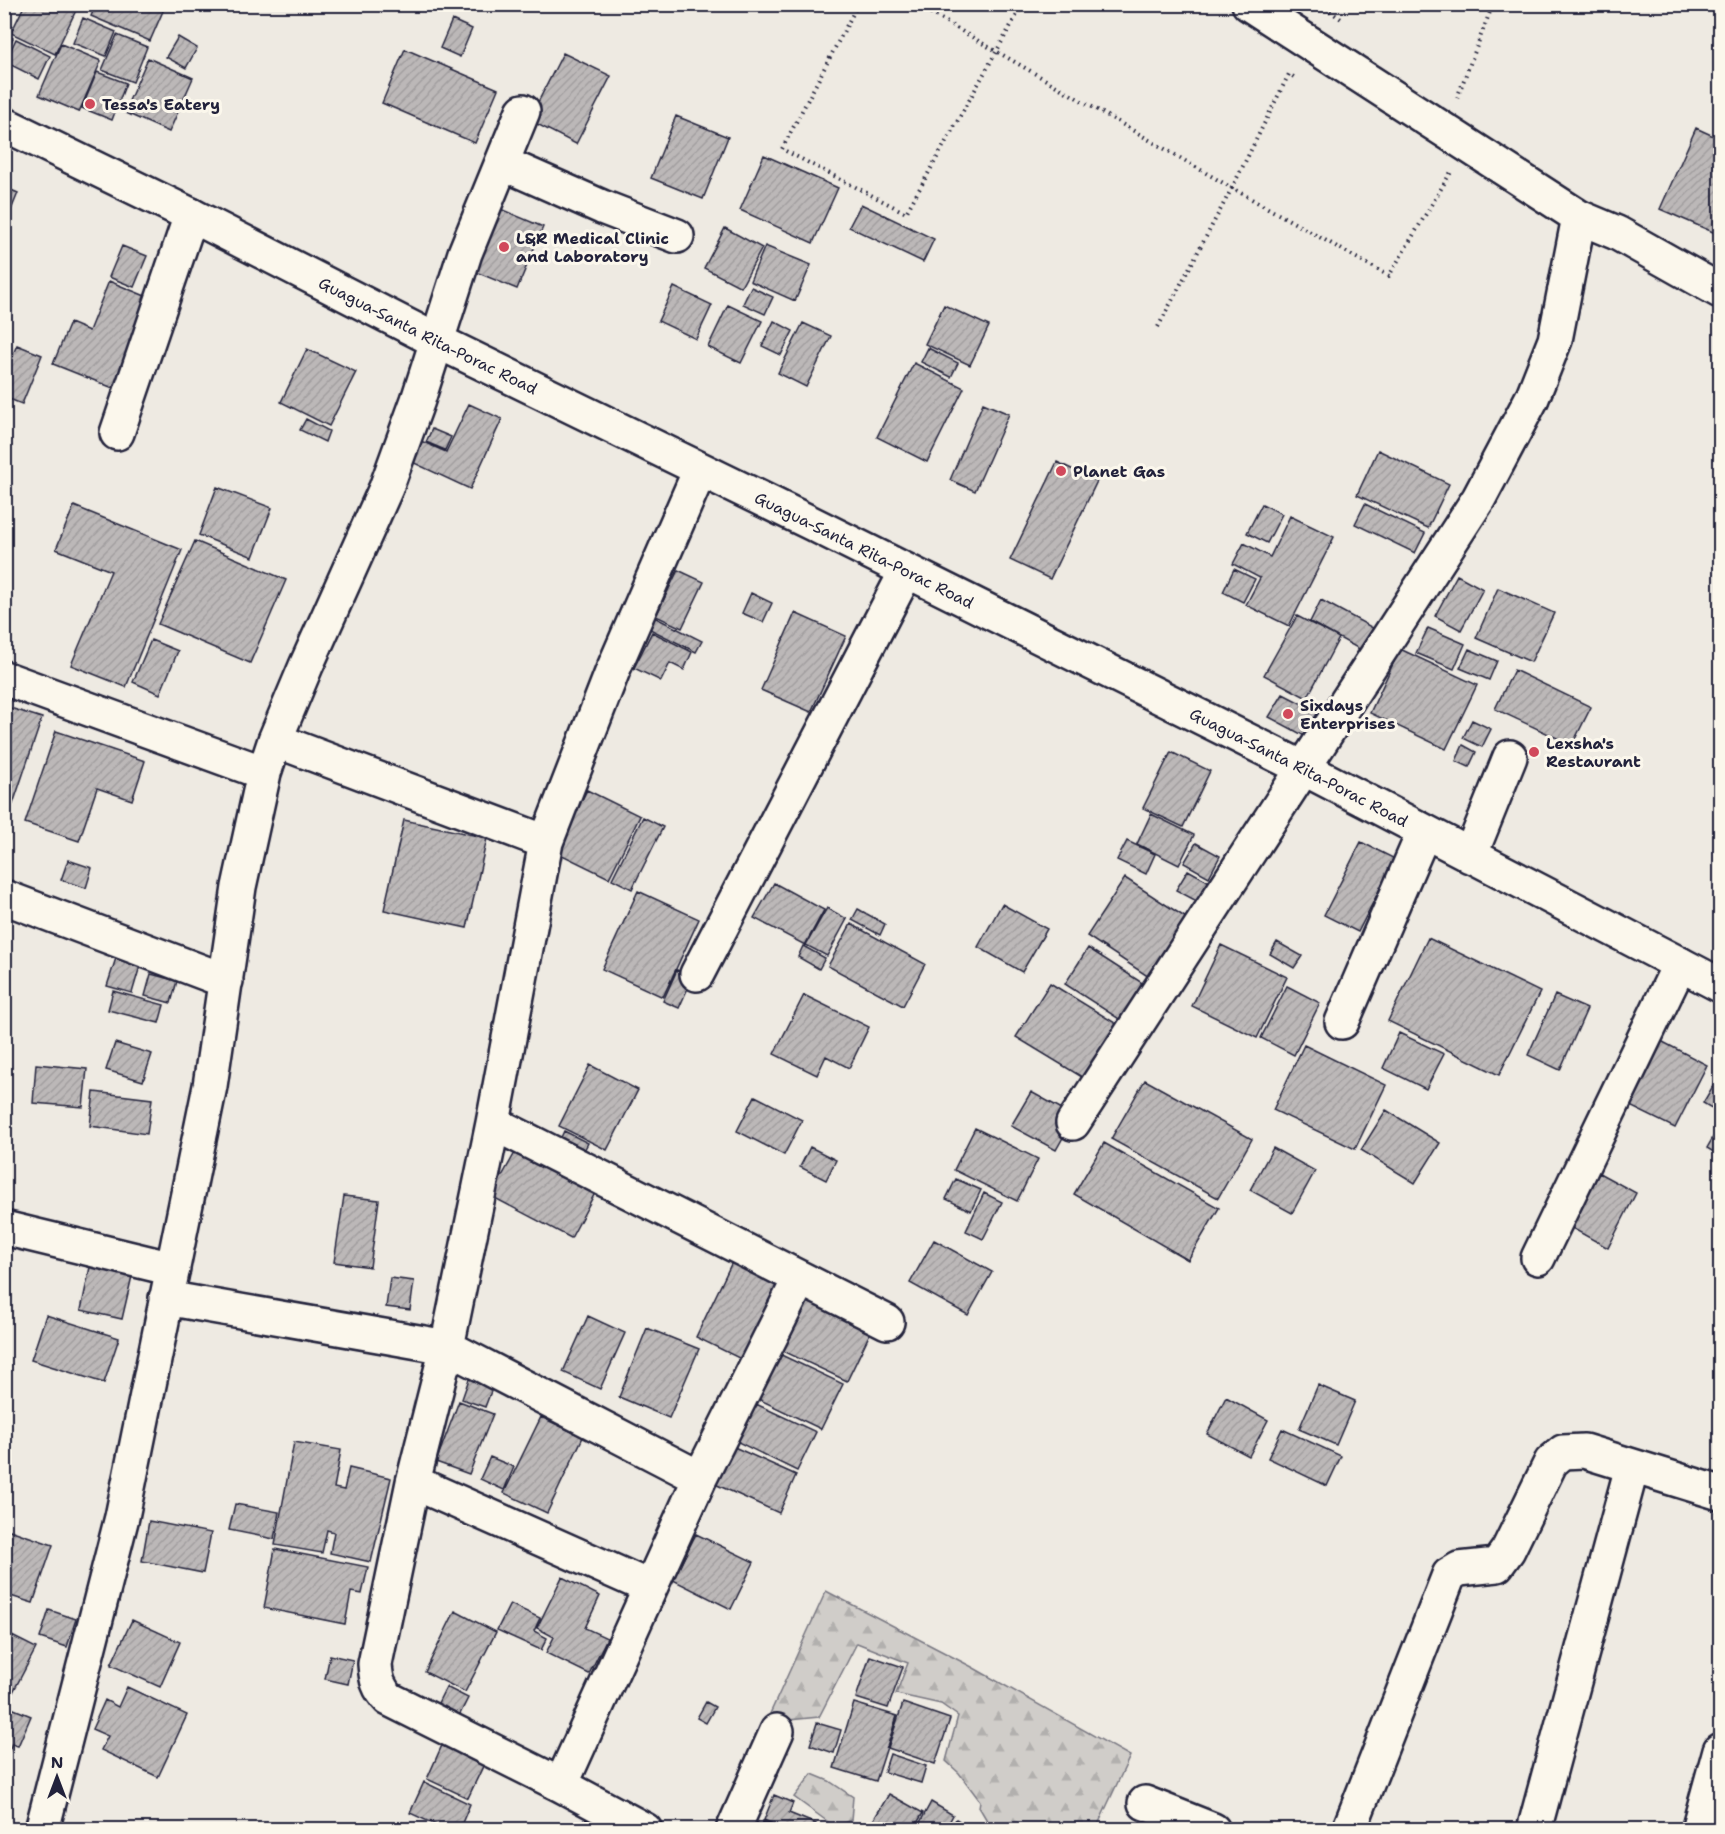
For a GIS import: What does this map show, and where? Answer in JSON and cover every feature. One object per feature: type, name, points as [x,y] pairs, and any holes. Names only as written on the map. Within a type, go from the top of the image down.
[{"type":"street","points":[[1249,4],[1579,217],[1617,233],[1720,291]]},
{"type":"street","points":[[42,1830],[122,1517],[210,1086],[239,887],[264,772],[275,740],[386,488],[418,400],[465,253],[524,111]]},
{"type":"street","name":"Guagua-Santa Rita-Porac Road","points":[[4,124],[191,215],[437,341],[811,523],[1305,769],[1720,986]]},
{"type":"street","points":[[502,162],[602,207],[676,236]]},
{"type":"street","points":[[117,433],[191,215]]},
{"type":"street","points":[[1073,1123],[1479,498],[1532,398],[1555,340],[1579,217]]},
{"type":"street","points":[[645,1830],[389,1699],[380,1690],[376,1679],[375,1664],[413,1482],[447,1347],[493,1123],[546,842],[613,670],[700,470]]},
{"type":"street","points":[[697,974],[906,572]]},
{"type":"street","points":[[4,678],[264,772]]},
{"type":"street","points":[[275,740],[546,842]]},
{"type":"street","points":[[1470,856],[1510,757]]},
{"type":"street","points":[[1342,1022],[1424,832]]},
{"type":"street","points":[[4,897],[226,981]]},
{"type":"street","points":[[1538,1258],[1680,964]]},
{"type":"street","points":[[493,1123],[799,1280],[886,1322]]},
{"type":"street","points":[[4,1228],[170,1284],[447,1347],[700,1478]]},
{"type":"street","points":[[561,1785],[700,1478],[799,1280]]},
{"type":"street","points":[[1349,1830],[1449,1575],[1459,1569],[1497,1565],[1508,1550],[1551,1462],[1563,1452],[1584,1451],[1720,1493]]},
{"type":"street","points":[[1534,1830],[1632,1467]]},
{"type":"street","points":[[413,1482],[650,1587]]},
{"type":"street","points":[[733,1830],[777,1731]]},
{"type":"street","points":[[1698,1830],[1720,1750]]},
{"type":"street","points":[[1145,1803],[1213,1830]]},
{"type":"path","points":[[858,4],[782,149],[906,213],[1023,4]]},
{"type":"path","points":[[915,4],[1232,188],[1389,276],[1455,166]]},
{"type":"path","points":[[1320,4],[1349,25]]},
{"type":"path","points":[[1447,93],[1457,100],[1493,4]]},
{"type":"path","points":[[1158,327],[1232,188],[1289,74],[1299,80]]},
{"type":"green space","points":[[826,1591],[972,1667],[1130,1756],[1096,1829],[992,1829],[979,1807],[980,1801],[959,1773],[946,1761],[958,1716],[941,1704],[896,1694],[908,1663],[857,1643],[819,1717],[789,1720],[785,1731],[764,1727]]},
{"type":"green space","points":[[812,1774],[829,1781],[853,1797],[851,1820],[835,1827],[794,1797]]},
{"type":"building","points":[[25,4],[79,4],[55,54],[11,33]]},
{"type":"building","points":[[96,4],[166,4],[150,41],[91,16]]},
{"type":"building","points":[[83,18],[116,32],[106,56],[73,43]]},
{"type":"building","points":[[452,20],[472,29],[460,57],[440,48]]},
{"type":"building","points":[[4,34],[13,38],[4,56]]},
{"type":"building","points":[[117,35],[147,47],[133,82],[102,70]]},
{"type":"building","points":[[178,37],[197,48],[186,68],[166,57]]},
{"type":"building","points":[[16,39],[50,56],[39,79],[5,62]]},
{"type":"building","points":[[61,44],[101,61],[79,112],[39,95]]},
{"type":"building","points":[[405,49],[498,89],[475,143],[382,103]]},
{"type":"building","points":[[563,53],[611,76],[576,144],[529,120]]},
{"type":"building","points":[[148,58],[193,78],[169,132],[124,112]]},
{"type":"building","points":[[97,72],[126,83],[112,120],[82,108]]},
{"type":"building","points":[[676,116],[728,137],[703,199],[651,178]]},
{"type":"building","points":[[1696,128],[1720,139],[1720,235],[1660,209]]},
{"type":"building","points":[[764,155],[838,188],[813,243],[740,210]]},
{"type":"building","points":[[4,187],[18,193],[5,225],[10,227],[4,238]]},
{"type":"building","points":[[861,204],[934,239],[923,262],[849,227]]},
{"type":"building","name":"L&R Medical Clinic and Laboratory","points":[[491,205],[543,227],[517,289],[464,267]]},
{"type":"building","points":[[725,228],[762,248],[741,287],[704,268]]},
{"type":"building","points":[[122,246],[147,256],[134,287],[109,277]]},
{"type":"building","points":[[765,246],[811,265],[795,301],[750,281]]},
{"type":"building","points":[[109,281],[150,298],[113,388],[53,364],[70,323],[89,331]]},
{"type":"building","points":[[674,287],[712,305],[696,339],[658,321]]},
{"type":"building","points":[[751,287],[773,297],[765,314],[743,304]]},
{"type":"building","points":[[728,305],[762,321],[741,363],[708,347]]},
{"type":"building","points":[[944,305],[989,326],[970,365],[925,344]]},
{"type":"building","points":[[774,321],[793,331],[781,355],[762,346]]},
{"type":"building","points":[[803,323],[831,336],[806,387],[778,373]]},
{"type":"building","points":[[17,345],[42,355],[22,404],[4,397],[4,375]]},
{"type":"building","points":[[928,348],[958,363],[951,377],[921,362]]},
{"type":"building","points":[[307,349],[356,372],[329,426],[281,402]]},
{"type":"building","points":[[914,363],[964,388],[927,462],[877,437]]},
{"type":"building","points":[[983,403],[1009,414],[975,491],[950,480]]},
{"type":"building","points":[[469,404],[502,419],[470,489],[412,462],[421,441],[446,452]]},
{"type":"building","points":[[306,419],[329,431],[325,442],[300,430]]},
{"type":"building","points":[[432,429],[451,437],[445,450],[426,442]]},
{"type":"building","points":[[1378,450],[1449,484],[1428,528],[1357,495]]},
{"type":"building","points":[[1057,462],[1097,481],[1050,579],[1010,560]]},
{"type":"building","points":[[217,487],[272,508],[253,557],[199,535]]},
{"type":"building","points":[[1262,504],[1282,514],[1267,543],[1247,533]]},
{"type":"building","points":[[1365,504],[1425,533],[1415,553],[1355,524]]},
{"type":"building","points":[[74,506],[182,550],[126,687],[71,665],[111,571],[56,549]]},
{"type":"building","points":[[1290,516],[1334,537],[1289,626],[1246,605],[1260,578],[1233,564],[1244,543],[1270,557]]},
{"type":"building","points":[[195,541],[286,580],[250,663],[158,624]]},
{"type":"building","points":[[1234,569],[1255,579],[1243,602],[1223,592]]},
{"type":"building","points":[[678,570],[704,582],[682,628],[656,616]]},
{"type":"building","points":[[1457,575],[1483,589],[1461,630],[1435,616]]},
{"type":"building","points":[[1498,588],[1554,613],[1531,662],[1476,638]]},
{"type":"building","points":[[751,593],[772,603],[763,622],[742,613]]},
{"type":"building","points":[[1321,600],[1373,628],[1361,650],[1310,622]]},
{"type":"building","points":[[795,613],[846,636],[811,712],[761,690]]},
{"type":"building","points":[[1297,616],[1339,638],[1307,698],[1264,675]]},
{"type":"building","points":[[654,617],[702,641],[696,652],[648,628]]},
{"type":"building","points":[[1428,628],[1465,644],[1454,669],[1416,653]]},
{"type":"building","points":[[652,632],[692,652],[684,670],[670,663],[661,681],[634,668]]},
{"type":"building","points":[[151,640],[178,651],[160,694],[133,682]]},
{"type":"building","points":[[1400,649],[1477,685],[1446,749],[1370,713]]},
{"type":"building","points":[[1469,649],[1497,661],[1489,680],[1460,668]]},
{"type":"building","points":[[1514,670],[1591,707],[1572,745],[1495,709]]},
{"type":"building","points":[[1283,694],[1326,716],[1314,741],[1269,717]]},
{"type":"building","points":[[4,706],[42,718],[13,804],[4,801]]},
{"type":"building","points":[[1472,720],[1491,729],[1482,747],[1463,738]]},
{"type":"building","points":[[56,731],[145,761],[132,800],[97,788],[79,841],[25,823]]},
{"type":"building","points":[[1463,745],[1476,752],[1469,767],[1456,761]]},
{"type":"building","points":[[1171,752],[1210,771],[1183,827],[1143,808]]},
{"type":"building","points":[[587,790],[640,816],[609,878],[556,852]]},
{"type":"building","points":[[1151,814],[1194,835],[1179,865],[1137,844]]},
{"type":"building","points":[[643,817],[663,827],[632,889],[612,879]]},
{"type":"building","points":[[404,820],[487,838],[467,928],[384,910]]},
{"type":"building","points":[[1127,841],[1155,854],[1146,874],[1117,860]]},
{"type":"building","points":[[1361,842],[1395,859],[1358,932],[1324,915]]},
{"type":"building","points":[[1196,843],[1220,856],[1209,877],[1184,863]]},
{"type":"building","points":[[68,860],[92,868],[86,888],[61,880]]},
{"type":"building","points":[[1188,870],[1215,885],[1204,905],[1176,890]]},
{"type":"building","points":[[1125,878],[1197,925],[1158,983],[1087,936]]},
{"type":"building","points":[[774,883],[824,910],[805,945],[754,918]]},
{"type":"building","points":[[638,891],[699,919],[663,997],[602,969]]},
{"type":"building","points":[[1002,904],[1047,929],[1022,972],[978,947]]},
{"type":"building","points":[[827,908],[847,919],[827,956],[806,945]]},
{"type":"building","points":[[858,909],[885,924],[880,935],[852,920]]},
{"type":"building","points":[[851,924],[925,964],[903,1006],[828,966]]},
{"type":"building","points":[[1428,938],[1540,992],[1499,1075],[1388,1021]]},
{"type":"building","points":[[1277,942],[1302,956],[1294,968],[1270,954]]},
{"type":"building","points":[[1221,945],[1287,977],[1257,1038],[1192,1006]]},
{"type":"building","points":[[803,946],[825,958],[819,969],[798,957]]},
{"type":"building","points":[[1088,948],[1153,990],[1130,1026],[1065,984]]},
{"type":"building","points":[[116,958],[140,966],[132,993],[107,986]]},
{"type":"building","points":[[677,970],[693,977],[679,1008],[663,1001]]},
{"type":"building","points":[[151,974],[177,981],[171,1003],[145,996]]},
{"type":"building","points":[[1050,983],[1128,1031],[1095,1085],[1016,1037]]},
{"type":"building","points":[[1287,986],[1320,1003],[1294,1055],[1261,1038]]},
{"type":"building","points":[[113,991],[164,1005],[159,1023],[108,1010]]},
{"type":"building","points":[[804,995],[869,1027],[849,1068],[826,1056],[817,1075],[774,1054]]},
{"type":"building","points":[[1555,995],[1587,1009],[1560,1070],[1528,1055]]},
{"type":"building","points":[[1399,1033],[1444,1054],[1426,1089],[1383,1068]]},
{"type":"building","points":[[1661,1041],[1707,1065],[1675,1128],[1628,1105]]},
{"type":"building","points":[[115,1043],[152,1054],[143,1081],[106,1070]]},
{"type":"building","points":[[1304,1045],[1386,1085],[1355,1149],[1273,1110]]},
{"type":"building","points":[[36,1064],[87,1069],[83,1107],[33,1103]]},
{"type":"building","points":[[590,1065],[638,1090],[607,1150],[559,1126]]},
{"type":"building","points":[[1720,1074],[1720,1113],[1703,1103]]},
{"type":"building","points":[[1145,1080],[1252,1139],[1218,1198],[1111,1139]]},
{"type":"building","points":[[94,1092],[152,1099],[147,1134],[90,1126]]},
{"type":"building","points":[[1031,1092],[1075,1116],[1056,1150],[1011,1126]]},
{"type":"building","points":[[755,1096],[802,1120],[784,1155],[737,1131]]},
{"type":"building","points":[[1386,1110],[1440,1143],[1415,1183],[1361,1150]]},
{"type":"building","points":[[1720,1125],[1720,1156],[1707,1148]]},
{"type":"building","points":[[975,1128],[1038,1159],[1017,1201],[954,1170]]},
{"type":"building","points":[[564,1131],[588,1143],[581,1156],[558,1144]]},
{"type":"building","points":[[1104,1143],[1219,1208],[1188,1260],[1074,1194]]},
{"type":"building","points":[[810,1147],[836,1160],[826,1180],[800,1167]]},
{"type":"building","points":[[1273,1148],[1315,1171],[1292,1213],[1250,1190]]},
{"type":"building","points":[[516,1151],[595,1193],[571,1238],[491,1196]]},
{"type":"building","points":[[1599,1173],[1636,1193],[1608,1248],[1570,1227]]},
{"type":"building","points":[[956,1179],[981,1190],[971,1211],[946,1199]]},
{"type":"building","points":[[984,1193],[1002,1202],[983,1239],[966,1231]]},
{"type":"building","points":[[344,1196],[379,1200],[370,1267],[334,1262]]},
{"type":"building","points":[[934,1240],[992,1272],[968,1315],[910,1283]]},
{"type":"building","points":[[733,1260],[783,1284],[745,1361],[696,1337]]},
{"type":"building","points":[[90,1267],[132,1276],[122,1319],[81,1310]]},
{"type":"building","points":[[390,1278],[414,1281],[410,1310],[386,1307]]},
{"type":"building","points":[[807,1296],[873,1327],[847,1381],[781,1350]]},
{"type":"building","points":[[46,1315],[119,1338],[104,1383],[31,1360]]},
{"type":"building","points":[[588,1316],[625,1333],[600,1389],[563,1372]]},
{"type":"building","points":[[647,1328],[699,1349],[669,1418],[619,1397]]},
{"type":"building","points":[[777,1353],[843,1384],[821,1429],[756,1398]]},
{"type":"building","points":[[469,1379],[493,1386],[485,1407],[462,1399]]},
{"type":"building","points":[[1318,1385],[1355,1401],[1336,1445],[1299,1429]]},
{"type":"building","points":[[1226,1397],[1268,1420],[1249,1456],[1207,1434]]},
{"type":"building","points":[[459,1401],[493,1414],[469,1474],[436,1462]]},
{"type":"building","points":[[756,1404],[816,1432],[797,1471],[738,1442]]},
{"type":"building","points":[[541,1417],[583,1437],[547,1513],[504,1493]]},
{"type":"building","points":[[1282,1429],[1341,1456],[1327,1486],[1268,1458]]},
{"type":"building","points":[[294,1442],[341,1450],[334,1488],[344,1490],[349,1468],[391,1478],[371,1562],[330,1553],[334,1532],[327,1530],[322,1553],[275,1545]]},
{"type":"building","points":[[732,1446],[796,1475],[779,1513],[715,1484]]},
{"type":"building","points":[[490,1457],[514,1467],[504,1490],[480,1479]]},
{"type":"building","points":[[235,1504],[279,1512],[274,1539],[229,1530]]},
{"type":"building","points":[[149,1521],[211,1533],[203,1573],[142,1561]]},
{"type":"building","points":[[4,1528],[53,1545],[33,1603],[4,1594]]},
{"type":"building","points":[[696,1534],[754,1562],[731,1609],[673,1580]]},
{"type":"building","points":[[275,1549],[368,1567],[362,1594],[351,1592],[345,1624],[264,1608]]},
{"type":"building","points":[[562,1577],[600,1596],[585,1628],[607,1638],[589,1674],[546,1653],[554,1637],[537,1628]]},
{"type":"building","points":[[510,1604],[540,1618],[534,1631],[547,1638],[541,1650],[497,1630]]},
{"type":"building","points":[[49,1610],[76,1619],[67,1647],[40,1638]]},
{"type":"building","points":[[455,1611],[496,1632],[465,1692],[425,1672]]},
{"type":"building","points":[[132,1620],[180,1642],[160,1687],[111,1665]]},
{"type":"building","points":[[4,1632],[36,1648],[12,1694],[4,1690]]},
{"type":"building","points":[[330,1655],[353,1660],[348,1684],[325,1679]]},
{"type":"building","points":[[870,1656],[903,1667],[888,1708],[856,1698]]},
{"type":"building","points":[[127,1687],[187,1715],[158,1777],[101,1750],[108,1736],[92,1729],[105,1700],[118,1707]]},
{"type":"building","points":[[446,1687],[468,1698],[459,1716],[437,1705]]},
{"type":"building","points":[[706,1702],[715,1707],[706,1723],[697,1718]]},
{"type":"building","points":[[854,1703],[897,1716],[876,1781],[834,1768]]},
{"type":"building","points":[[903,1703],[950,1719],[935,1764],[888,1748]]},
{"type":"building","points":[[4,1705],[31,1716],[18,1746],[12,1744],[4,1761]]},
{"type":"building","points":[[817,1723],[841,1730],[834,1753],[810,1745]]},
{"type":"building","points":[[443,1743],[485,1762],[468,1798],[427,1779]]},
{"type":"building","points":[[890,1754],[926,1766],[921,1783],[884,1772]]},
{"type":"building","points":[[424,1782],[470,1804],[459,1830],[447,1830],[410,1813]]},
{"type":"building","points":[[889,1794],[923,1813],[913,1830],[868,1829]]},
{"type":"building","points":[[774,1795],[793,1803],[789,1813],[816,1824],[814,1830],[787,1830],[764,1820]]},
{"type":"building","points":[[931,1802],[953,1815],[945,1830],[916,1830]]},
{"type":"building","points":[[956,1819],[974,1830],[949,1830]]},
{"type":"building","points":[[763,1821],[783,1830],[760,1830]]},
{"type":"place","name":"Tessa's Eatery","points":[[90,104]]},
{"type":"place","name":"L&R Medical Clinic and Laboratory","points":[[504,247]]},
{"type":"place","name":"Planet Gas","points":[[1061,471]]},
{"type":"place","name":"Sixdays Enterprises","points":[[1288,714]]},
{"type":"place","name":"Lexsha's Restaurant","points":[[1534,752]]}]
